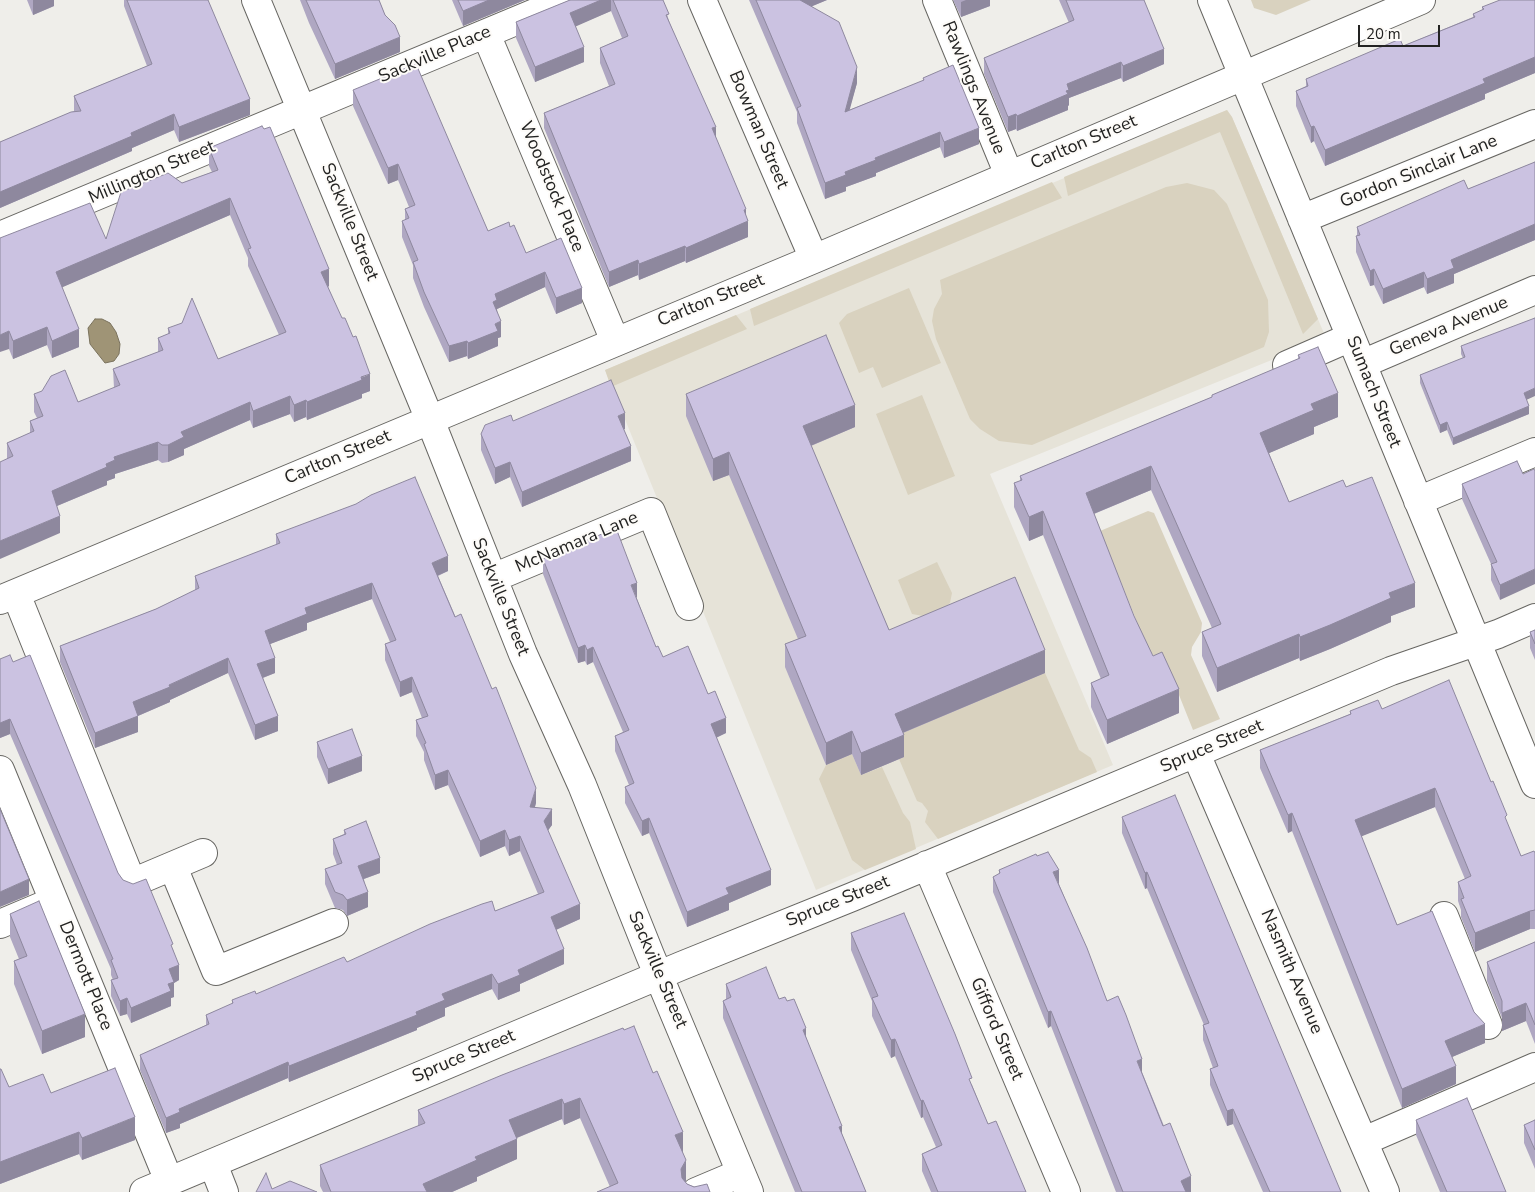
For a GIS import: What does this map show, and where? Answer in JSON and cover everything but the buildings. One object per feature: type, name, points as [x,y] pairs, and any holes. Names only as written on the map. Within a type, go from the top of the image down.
[{"type":"street","name":"Sackville Street","points":[[256,0],[430,420],[523,654],[582,785],[658,975],[745,1182]]},
{"type":"street","name":"Sackville Place","points":[[303,110],[486,34],[514,10],[566,0]]},
{"type":"street","name":"Bowman Street","points":[[702,0],[814,259]]},
{"type":"street","name":"Rawlings Avenue","points":[[937,0],[1009,175]]},
{"type":"street","name":"Sumach Street","points":[[1212,0],[1535,784]]},
{"type":"street","name":"Carlton Street","points":[[8,597],[814,259],[1243,74],[1421,0]]},
{"type":"street","name":"Woodstock Place","points":[[486,34],[615,341]]},
{"type":"street","name":"Millington Street","points":[[0,236],[303,110]]},
{"type":"street","name":"Gordon Sinclair Lane","points":[[1302,219],[1535,124]]},
{"type":"street","name":"Geneva Avenue","points":[[1362,364],[1535,290]]},
{"type":"street","points":[[1262,377],[1351,337]]},
{"type":"street","points":[[1418,500],[1535,452]]},
{"type":"street","name":"McNamara Lane","points":[[493,578],[651,512],[689,606]]},
{"type":"street","points":[[8,597],[132,883],[203,853]]},
{"type":"street","name":"Spruce Street","points":[[144,1192],[658,975],[927,866],[1391,671],[1498,634],[1535,618]]},
{"type":"street","name":"Nasmith Avenue","points":[[1196,754],[1385,1192]]},
{"type":"street","name":"Dermott Place","points":[[0,770],[170,1181]]},
{"type":"street","name":"Gifford Street","points":[[927,866],[1066,1192]]},
{"type":"street","points":[[173,867],[216,971],[334,923]]},
{"type":"street","points":[[0,924],[54,901]]},
{"type":"street","points":[[1444,916],[1488,1025]]},
{"type":"street","points":[[1467,972],[1492,961]]},
{"type":"street","points":[[1364,1141],[1535,1067]]},
{"type":"street","points":[[213,1164],[224,1192]]},
{"type":"street","points":[[696,1192],[745,1182]]},
{"type":"shaded area","points":[[1251,0],[1311,0],[1276,15],[1254,8]]},
{"type":"shaded area","points":[[1227,110],[1232,117],[1326,338],[990,474],[1113,765],[816,890],[605,370]]},
{"type":"shaded area","points":[[1227,110],[1232,117],[1318,319],[1303,334],[1220,132],[1068,196],[1064,177]]},
{"type":"shaded area","points":[[1052,182],[1062,198],[754,326],[750,309]]},
{"type":"shaded area","points":[[1187,183],[1214,190],[1227,204],[1268,300],[1269,332],[1264,347],[1032,445],[999,441],[980,429],[970,419],[936,339],[932,321],[934,309],[942,294],[940,280],[1166,187]]},
{"type":"shaded area","points":[[909,288],[941,363],[882,388],[873,367],[859,373],[839,323],[847,314]]},
{"type":"shaded area","points":[[736,315],[747,329],[611,387],[605,370]]},
{"type":"shaded area","points":[[95,319],[102,319],[110,323],[116,332],[120,344],[119,354],[114,361],[105,363],[90,344],[88,328]]},
{"type":"shaded area","points":[[922,395],[955,476],[908,495],[876,414]]},
{"type":"shaded area","points":[[1148,511],[1154,513],[1202,623],[1201,632],[1192,647],[1191,655],[1220,719],[1193,730],[1166,664],[1149,652],[1118,575],[1115,573],[1100,531]]},
{"type":"shaded area","points":[[937,562],[952,593],[950,603],[946,607],[923,616],[912,614],[898,580]]},
{"type":"shaded area","points":[[1045,673],[1079,750],[1091,758],[1097,772],[938,839],[925,822],[928,811],[922,803],[917,801],[899,759],[904,757],[895,736]]},
{"type":"shaded area","points":[[852,754],[861,775],[882,767],[903,813],[910,822],[916,849],[865,870],[852,860],[819,779],[826,765]]}]
